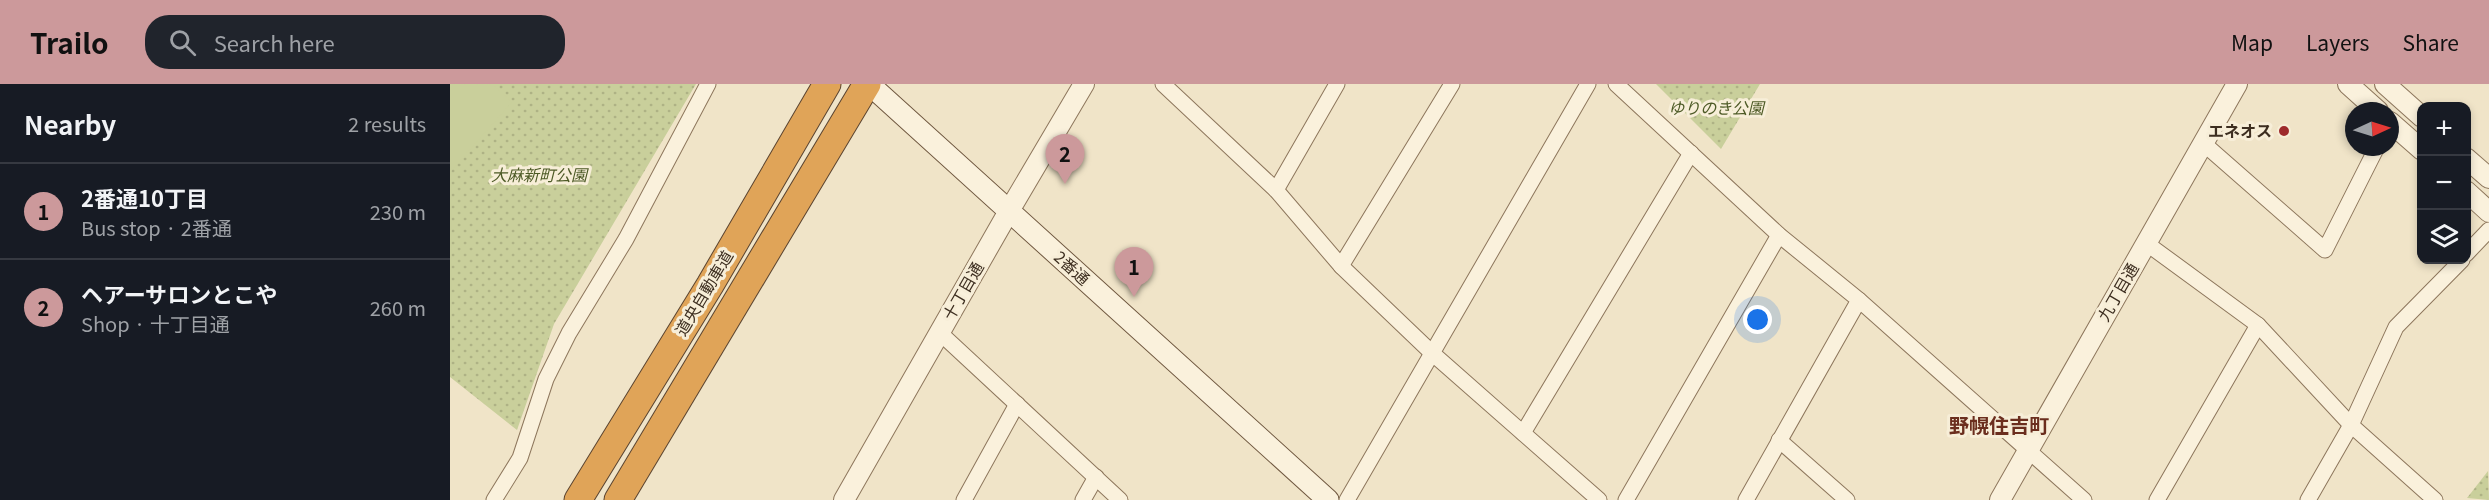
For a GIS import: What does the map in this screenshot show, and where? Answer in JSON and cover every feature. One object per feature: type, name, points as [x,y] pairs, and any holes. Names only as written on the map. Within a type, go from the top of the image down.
[{"type":"highway","name":"道央自動車道","points":[[578,500],[710,285],[826,84]]},
{"type":"highway","name":"道央自動車道","points":[[618,500],[868,84]]},
{"type":"main road","name":"2番通","points":[[868,84],[1328,500]]},
{"type":"street","points":[[494,500],[520,458],[546,379],[565,342],[626,239],[708,84]]},
{"type":"street","name":"十丁目通","points":[[844,500],[1008,211],[1084,84]]},
{"type":"street","points":[[1163,84],[1276,190],[1341,266],[1432,353],[1599,500]]},
{"type":"street","points":[[1276,190],[1336,84]]},
{"type":"street","points":[[1341,266],[1452,84]]},
{"type":"street","points":[[1347,500],[1588,84]]},
{"type":"street","points":[[1616,84],[1779,235],[1859,300],[2084,500]]},
{"type":"street","name":"九丁目通","points":[[2000,500],[2236,84]]},
{"type":"street","points":[[2349,84],[2368,102]]},
{"type":"street","points":[[2385,84],[2417,113]]},
{"type":"street","points":[[2398,102],[2400,98]]},
{"type":"street","points":[[2399,130],[2417,146]]},
{"type":"street","points":[[2203,143],[2325,250],[2372,156]]},
{"type":"street","points":[[1523,433],[1691,153]]},
{"type":"street","points":[[2471,162],[2489,178]]},
{"type":"street","points":[[2471,196],[2489,212]]},
{"type":"street","points":[[2471,249],[2489,230]]},
{"type":"street","points":[[1626,500],[1779,235]]},
{"type":"street","points":[[2146,243],[2258,325],[2351,425],[2435,500]]},
{"type":"street","points":[[2308,500],[2351,425],[2396,327],[2458,264]]},
{"type":"street","points":[[1746,500],[1859,300]]},
{"type":"street","points":[[2157,500],[2258,325]]},
{"type":"street","points":[[939,332],[1120,500]]},
{"type":"street","points":[[964,500],[1017,404]]},
{"type":"street","points":[[1779,440],[1846,500]]},
{"type":"street","points":[[1083,500],[1096,477]]},
{"type":"green space","name":"大麻新町公園","points":[[450,84],[696,84],[554,324],[517,430],[450,377]]},
{"type":"green space","points":[[492,84],[512,102],[450,172],[450,85]]},
{"type":"green space","name":"ゆりのき公園","points":[[1656,84],[1760,84],[1721,149]]},
{"type":"green space","points":[[2488,471],[2489,500],[2467,498]]},
{"type":"place","name":"エネオス","points":[[2284,131]]},
{"type":"place","name":"ヘアーサロンとこや","points":[[1065,184]]},
{"type":"place","name":"2番通10丁目","points":[[1134,297]]},
{"type":"district","name":"野幌住吉町","points":[[1999,426]]}]
